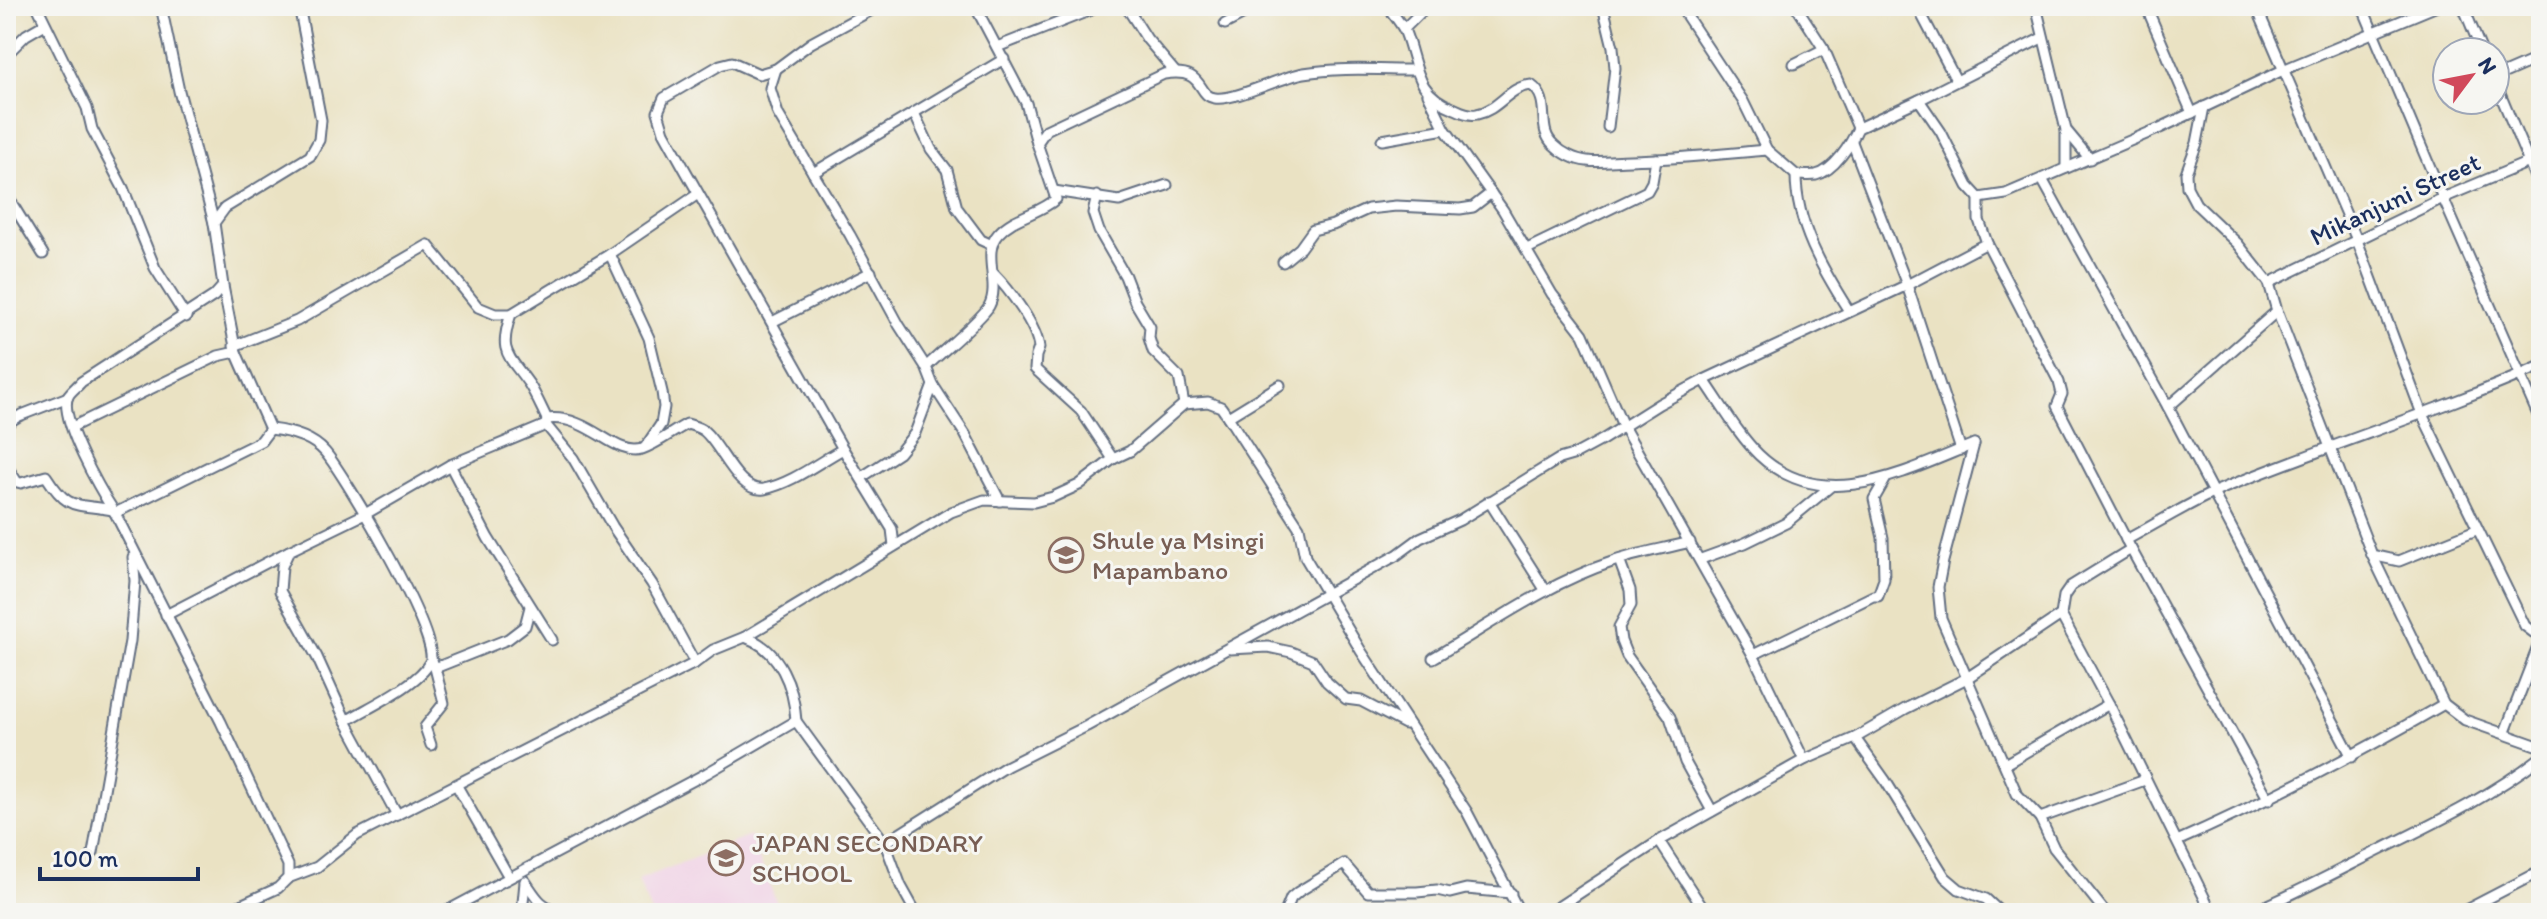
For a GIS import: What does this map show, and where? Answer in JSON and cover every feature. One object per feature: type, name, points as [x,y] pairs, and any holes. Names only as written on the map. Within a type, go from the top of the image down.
[{"type":"street","points":[[37,6],[87,108],[92,129],[123,188],[155,268],[186,317]]},
{"type":"street","points":[[161,6],[179,91],[214,223],[235,349],[270,429]]},
{"type":"street","points":[[214,223],[225,208],[310,156],[319,140],[321,120],[299,6]]},
{"type":"street","points":[[879,6],[811,43],[776,69],[759,74],[732,62],[720,65],[664,98],[658,112],[664,132],[698,194],[892,529],[894,546]]},
{"type":"street","points":[[926,367],[988,308],[993,292],[992,245],[997,235],[1015,219],[1056,199],[1026,103],[975,6]]},
{"type":"street","points":[[997,47],[1101,6]]},
{"type":"street","points":[[1126,6],[1147,39],[1175,72]]},
{"type":"street","points":[[1225,24],[1259,6]]},
{"type":"street","points":[[1387,6],[1404,29],[1415,70],[1445,129],[1491,193],[1552,294],[1583,334],[1623,426],[1701,559],[1753,655],[1804,760]]},
{"type":"street","points":[[1404,29],[1427,6]]},
{"type":"street","points":[[1603,6],[1615,68],[1608,127]]},
{"type":"street","points":[[1680,6],[1743,101],[1767,150],[1796,175],[1824,171],[1852,142],[1858,128],[2042,38]]},
{"type":"street","points":[[1796,6],[1824,49],[1858,128]]},
{"type":"street","points":[[1917,6],[1956,80]]},
{"type":"street","points":[[2036,6],[2066,130],[2066,168]]},
{"type":"street","points":[[2146,6],[2192,113]]},
{"type":"street","points":[[2256,6],[2357,240],[2422,414],[2525,626],[2541,638],[2505,732]]},
{"type":"street","points":[[2362,6],[2541,422]]},
{"type":"street","points":[[1979,198],[2006,194],[2090,159],[2283,70],[2437,6]]},
{"type":"street","points":[[2463,6],[2475,36]]},
{"type":"street","points":[[6,55],[26,35],[45,24]]},
{"type":"street","points":[[1794,64],[1824,49]]},
{"type":"street","points":[[2511,72],[2541,57]]},
{"type":"street","points":[[813,173],[1004,59]]},
{"type":"street","points":[[776,69],[770,88],[778,114],[926,367],[933,385],[965,434],[1000,501]]},
{"type":"street","points":[[1037,143],[1046,130],[1164,74],[1188,74],[1208,96],[1214,98],[1236,95],[1301,73],[1415,70]]},
{"type":"street","points":[[1428,94],[1470,114],[1487,110],[1519,86],[1531,85],[1539,90],[1545,106],[1546,135],[1552,144],[1570,156],[1585,161],[1767,150]]},
{"type":"street","points":[[1919,100],[1941,132],[1968,186],[1979,198],[1979,220],[1987,243],[2059,382],[2062,394],[2057,406],[2129,545],[2269,800]]},
{"type":"street","points":[[2204,107],[2197,143],[2186,173],[2187,187],[2196,204],[2238,244],[2269,283],[2277,311],[2372,555],[2444,704],[2465,720],[2541,747]]},
{"type":"street","points":[[914,113],[931,149],[947,170],[957,208],[981,240],[992,245]]},
{"type":"street","points":[[2511,116],[2541,191]]},
{"type":"street","points":[[1382,140],[1445,129]]},
{"type":"street","points":[[2066,130],[2090,159]]},
{"type":"street","points":[[1852,142],[1907,285],[1961,450]]},
{"type":"street","name":"Mikanjuni Street","points":[[2269,283],[2443,198],[2541,157]]},
{"type":"street","points":[[1527,249],[1647,191],[1656,159]]},
{"type":"street","points":[[1796,175],[1799,206],[1817,258],[1849,311]]},
{"type":"street","points":[[2042,179],[2168,407],[2352,757]]},
{"type":"street","points":[[1054,191],[1119,201],[1167,185]]},
{"type":"street","points":[[1283,262],[1300,248],[1313,230],[1333,225],[1368,209],[1396,206],[1460,209],[1473,207],[1491,193]]},
{"type":"street","points":[[6,194],[43,254]]},
{"type":"street","points":[[72,427],[297,321],[428,245],[478,307],[495,314],[511,314],[610,254],[698,194]]},
{"type":"street","points":[[1097,196],[1093,213],[1099,231],[1150,327],[1153,351],[1179,377],[1184,404]]},
{"type":"street","points":[[885,843],[1007,766],[1227,649],[1559,459],[1602,440],[1704,380],[1907,285],[1987,243]]},
{"type":"street","points":[[610,254],[649,338],[662,392],[664,407],[661,424],[644,448]]},
{"type":"street","points":[[772,322],[871,272]]},
{"type":"street","points":[[993,273],[1007,287],[1036,335],[1039,348],[1035,369],[1081,411],[1113,459]]},
{"type":"street","points":[[6,424],[68,397],[95,371],[165,326],[186,317],[223,286]]},
{"type":"street","points":[[2168,407],[2277,311]]},
{"type":"street","points":[[511,314],[504,334],[506,356],[528,383],[547,422],[652,584],[695,663]]},
{"type":"street","points":[[2212,913],[2109,704],[2061,615],[2064,596],[2071,586],[2129,545],[2214,493],[2541,366]]},
{"type":"street","points":[[1704,380],[1758,454],[1782,473],[1816,485],[1885,480],[1974,444],[1938,587],[1941,618],[1963,680],[2017,794],[2040,818],[2054,848],[2106,913]]},
{"type":"street","points":[[862,477],[899,453],[915,433],[933,385]]},
{"type":"street","points":[[1228,417],[1280,385]]},
{"type":"street","points":[[68,397],[67,412],[72,427],[99,487],[221,722],[288,865],[288,878]]},
{"type":"street","points":[[223,913],[278,888],[288,878],[317,867],[357,835],[695,663],[713,650],[745,637],[951,512],[984,500],[1034,502],[1053,497],[1079,485],[1113,459],[1130,451],[1184,404],[1208,402],[1221,407],[1299,527],[1305,557],[1467,812],[1520,913]]},
{"type":"street","points":[[166,615],[367,513],[450,465],[547,422],[571,419],[593,429],[621,449],[644,448],[687,424],[700,428],[740,480],[762,490],[843,449]]},
{"type":"street","points":[[6,465],[17,482],[46,476],[58,495],[68,502],[85,508],[114,511],[261,441],[270,429]]},
{"type":"street","points":[[270,429],[290,431],[323,450],[367,513],[425,629],[432,650],[444,703],[425,727],[431,745]]},
{"type":"street","points":[[450,465],[488,538],[552,640]]},
{"type":"street","points":[[1753,655],[1878,596],[1884,579],[1883,538],[1874,499],[1885,480]]},
{"type":"street","points":[[1701,559],[1745,543],[1786,523],[1831,486]]},
{"type":"street","points":[[1489,501],[1546,591]]},
{"type":"street","points":[[2372,555],[2399,561],[2476,530]]},
{"type":"street","points":[[1433,658],[1546,591],[1619,560],[1690,542]]},
{"type":"street","points":[[93,853],[130,641],[135,581],[133,549]]},
{"type":"street","points":[[289,551],[282,566],[280,591],[397,815]]},
{"type":"street","points":[[1619,560],[1630,590],[1631,605],[1619,627],[1621,641],[1627,656],[1670,717],[1685,762],[1712,811]]},
{"type":"street","points":[[346,721],[434,664],[508,639],[525,626],[530,607]]},
{"type":"street","points":[[1549,913],[1659,841],[1804,760],[1855,738],[1963,680],[2061,615]]},
{"type":"street","points":[[745,637],[759,642],[783,670],[795,696],[796,721],[885,843],[901,886],[916,913]]},
{"type":"street","points":[[1227,649],[1268,647],[1302,656],[1313,661],[1327,682],[1346,699],[1361,701],[1412,728]]},
{"type":"street","points":[[2005,764],[2109,704]]},
{"type":"street","points":[[2177,841],[2269,800],[2444,704]]},
{"type":"street","points":[[443,913],[509,877],[523,876],[796,721]]},
{"type":"street","points":[[1855,738],[1945,877],[1959,889],[1986,899],[2001,913]]},
{"type":"street","points":[[2250,913],[2287,898],[2448,816],[2509,782],[2541,757]]},
{"type":"street","points":[[2040,818],[2145,780]]},
{"type":"street","points":[[457,786],[509,877]]},
{"type":"street","points":[[1659,841],[1706,913]]},
{"type":"street","points":[[1285,913],[1291,898],[1298,892],[1344,864],[1368,892],[1437,890],[1450,893],[1466,889],[1511,893]]},
{"type":"street","points":[[2460,913],[2541,871]]},
{"type":"street","points":[[522,913],[523,876]]},
{"type":"street","points":[[523,876],[536,900],[559,913]]},
{"type":"shaded area","name":"JAPAN SECONDARY SCHOOL","points":[[750,836],[781,913],[651,913],[638,880]]},
{"type":"place","name":"Shule ya Msingi Mapambano","points":[[1066,555]]},
{"type":"place","name":"JAPAN SECONDARY SCHOOL","points":[[726,858]]}]
